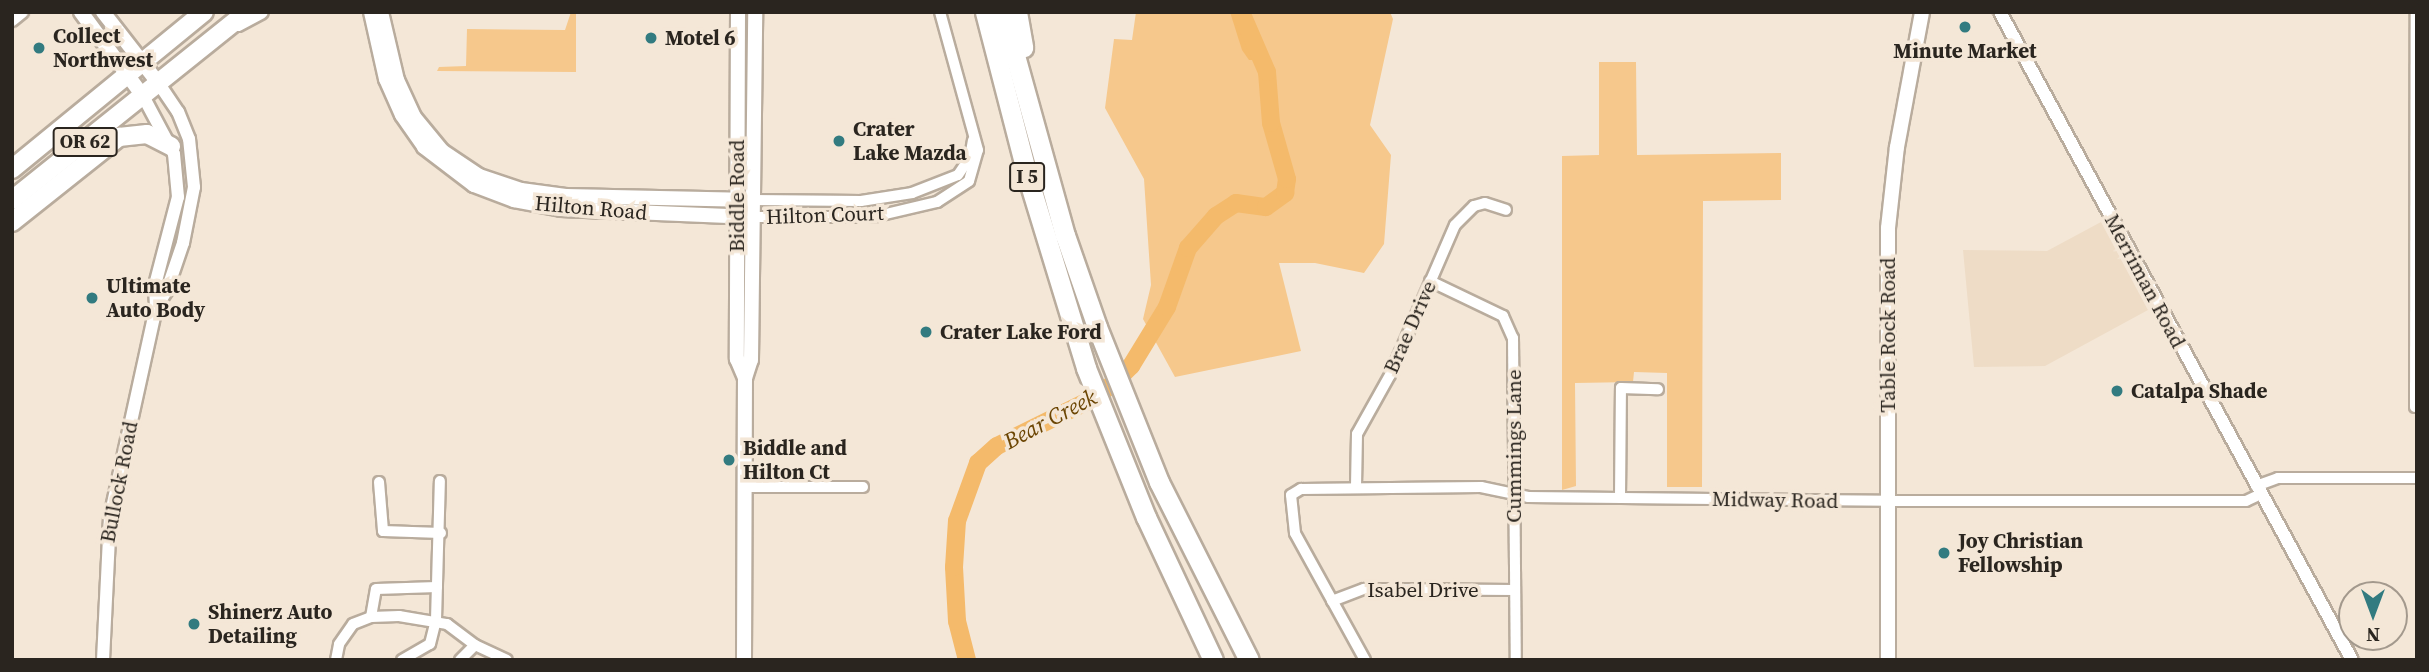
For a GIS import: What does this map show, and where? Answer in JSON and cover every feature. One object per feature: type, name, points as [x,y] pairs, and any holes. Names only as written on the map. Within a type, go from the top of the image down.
[{"type":"highway","name":"OR 62","points":[[12,169],[204,12]]},
{"type":"highway","name":"OR 62","points":[[12,200],[247,12]]},
{"type":"highway","name":"I 5","points":[[985,12],[1028,178],[1077,339],[1108,424],[1213,660]]},
{"type":"highway","name":"I 5","points":[[1003,12],[1027,107],[1097,327],[1130,411],[1203,577],[1249,660]]},
{"type":"highway","points":[[1017,12],[1027,70],[1027,107]]},
{"type":"highway","points":[[12,222],[119,137],[147,134],[171,146]]},
{"type":"main road","points":[[81,12],[143,96]]},
{"type":"main road","points":[[103,12],[159,84]]},
{"type":"main road","points":[[230,27],[261,12]]},
{"type":"main road","name":"Hilton Road","points":[[370,12],[386,79],[407,124],[438,161],[474,185],[514,200],[561,209],[752,217]]},
{"type":"main road","name":"Hilton Road","points":[[381,12],[397,80],[414,117],[442,150],[479,176],[554,195],[753,200]]},
{"type":"main road","name":"Biddle Road","points":[[737,12],[737,359],[745,378]]},
{"type":"main road","name":"Biddle Road","points":[[744,660],[745,378],[751,360],[755,12]]},
{"type":"main road","name":"Table Rock Road","points":[[1888,660],[1888,228],[1897,147],[1922,12]]},
{"type":"street","points":[[12,20],[22,12]]},
{"type":"street","name":"Hilton Court","points":[[752,217],[860,218],[937,202],[969,181],[978,159],[940,12]]},
{"type":"street","name":"Merriman Road","points":[[2000,12],[2258,490],[2353,660]]},
{"type":"street","points":[[2415,407],[2416,12]]},
{"type":"street","name":"Bullock Road","points":[[156,307],[167,290],[183,243],[194,187],[192,153],[184,124],[159,84]]},
{"type":"street","name":"Bullock Road","points":[[103,660],[103,572],[110,517],[156,307],[155,285],[178,197],[171,146],[143,96]]},
{"type":"street","name":"Hilton Court","points":[[753,200],[861,201],[912,193],[958,175],[970,157],[973,137]]},
{"type":"street","name":"Brae Drive","points":[[1356,486],[1357,434],[1390,375],[1459,217],[1485,203],[1506,210]]},
{"type":"street","name":"Cummings Lane","points":[[1430,281],[1495,311],[1512,330],[1516,660]]},
{"type":"street","points":[[1620,498],[1621,388],[1658,388]]},
{"type":"street","name":"Midway Road","points":[[1332,601],[1295,534],[1291,495],[1314,487],[1489,488],[1515,495],[1620,498],[1888,501],[2246,500],[2278,478],[2417,478]]},
{"type":"street","points":[[402,660],[430,643],[436,620],[440,481]]},
{"type":"street","points":[[379,482],[383,531],[440,533]]},
{"type":"street","points":[[745,487],[863,487]]},
{"type":"street","points":[[371,617],[376,589],[438,587]]},
{"type":"street","name":"Isabel Drive","points":[[1332,601],[1364,589],[1515,590]]},
{"type":"street","points":[[1332,601],[1365,660]]},
{"type":"street","points":[[336,660],[339,644],[348,628],[371,617],[436,620],[475,645],[507,660]]},
{"type":"street","points":[[460,660],[475,645]]},
{"type":"shaded area","points":[[571,12],[576,12],[576,72],[437,71],[439,67],[466,66],[467,29],[565,30]]},
{"type":"shaded area","points":[[1136,12],[1390,12],[1393,19],[1370,125],[1391,155],[1384,244],[1364,273],[1315,263],[1279,263],[1301,351],[1175,377],[1143,319],[1151,285],[1144,179],[1105,108],[1114,39],[1132,40]]},
{"type":"shaded area","points":[[1230,12],[1246,12],[1263,41],[1266,53],[1258,60],[1249,60],[1242,50]]},
{"type":"shaded area","points":[[1599,62],[1636,62],[1637,155],[1781,153],[1781,200],[1703,201],[1702,487],[1667,487],[1667,373],[1634,372],[1633,382],[1575,383],[1576,486],[1562,490],[1562,156],[1599,155]]},
{"type":"shaded area","points":[[2101,222],[2148,310],[2045,366],[1974,367],[1963,250],[2047,251]]},
{"type":"waterway","name":"Bear Creek","points":[[967,660],[957,621],[954,567],[957,521],[978,463],[997,446],[1092,399],[1115,382],[1131,366],[1167,307],[1188,248],[1216,216],[1236,203],[1266,207],[1285,193],[1287,179],[1271,123],[1267,72],[1241,12]]},
{"type":"place","name":"Minute Market","points":[[1965,27]]},
{"type":"place","name":"Motel 6","points":[[651,38]]},
{"type":"place","name":"Collect Northwest","points":[[39,48]]},
{"type":"place","name":"Crater Lake Mazda","points":[[839,141]]},
{"type":"place","name":"Ultimate Auto Body","points":[[92,298]]},
{"type":"place","name":"Crater Lake Ford","points":[[926,332]]},
{"type":"place","name":"Catalpa Shade","points":[[2117,391]]},
{"type":"place","name":"Biddle and Hilton Ct","points":[[729,460]]},
{"type":"place","name":"Joy Christian Fellowship","points":[[1944,553]]},
{"type":"place","name":"Shinerz Auto Detailing","points":[[194,624]]}]
